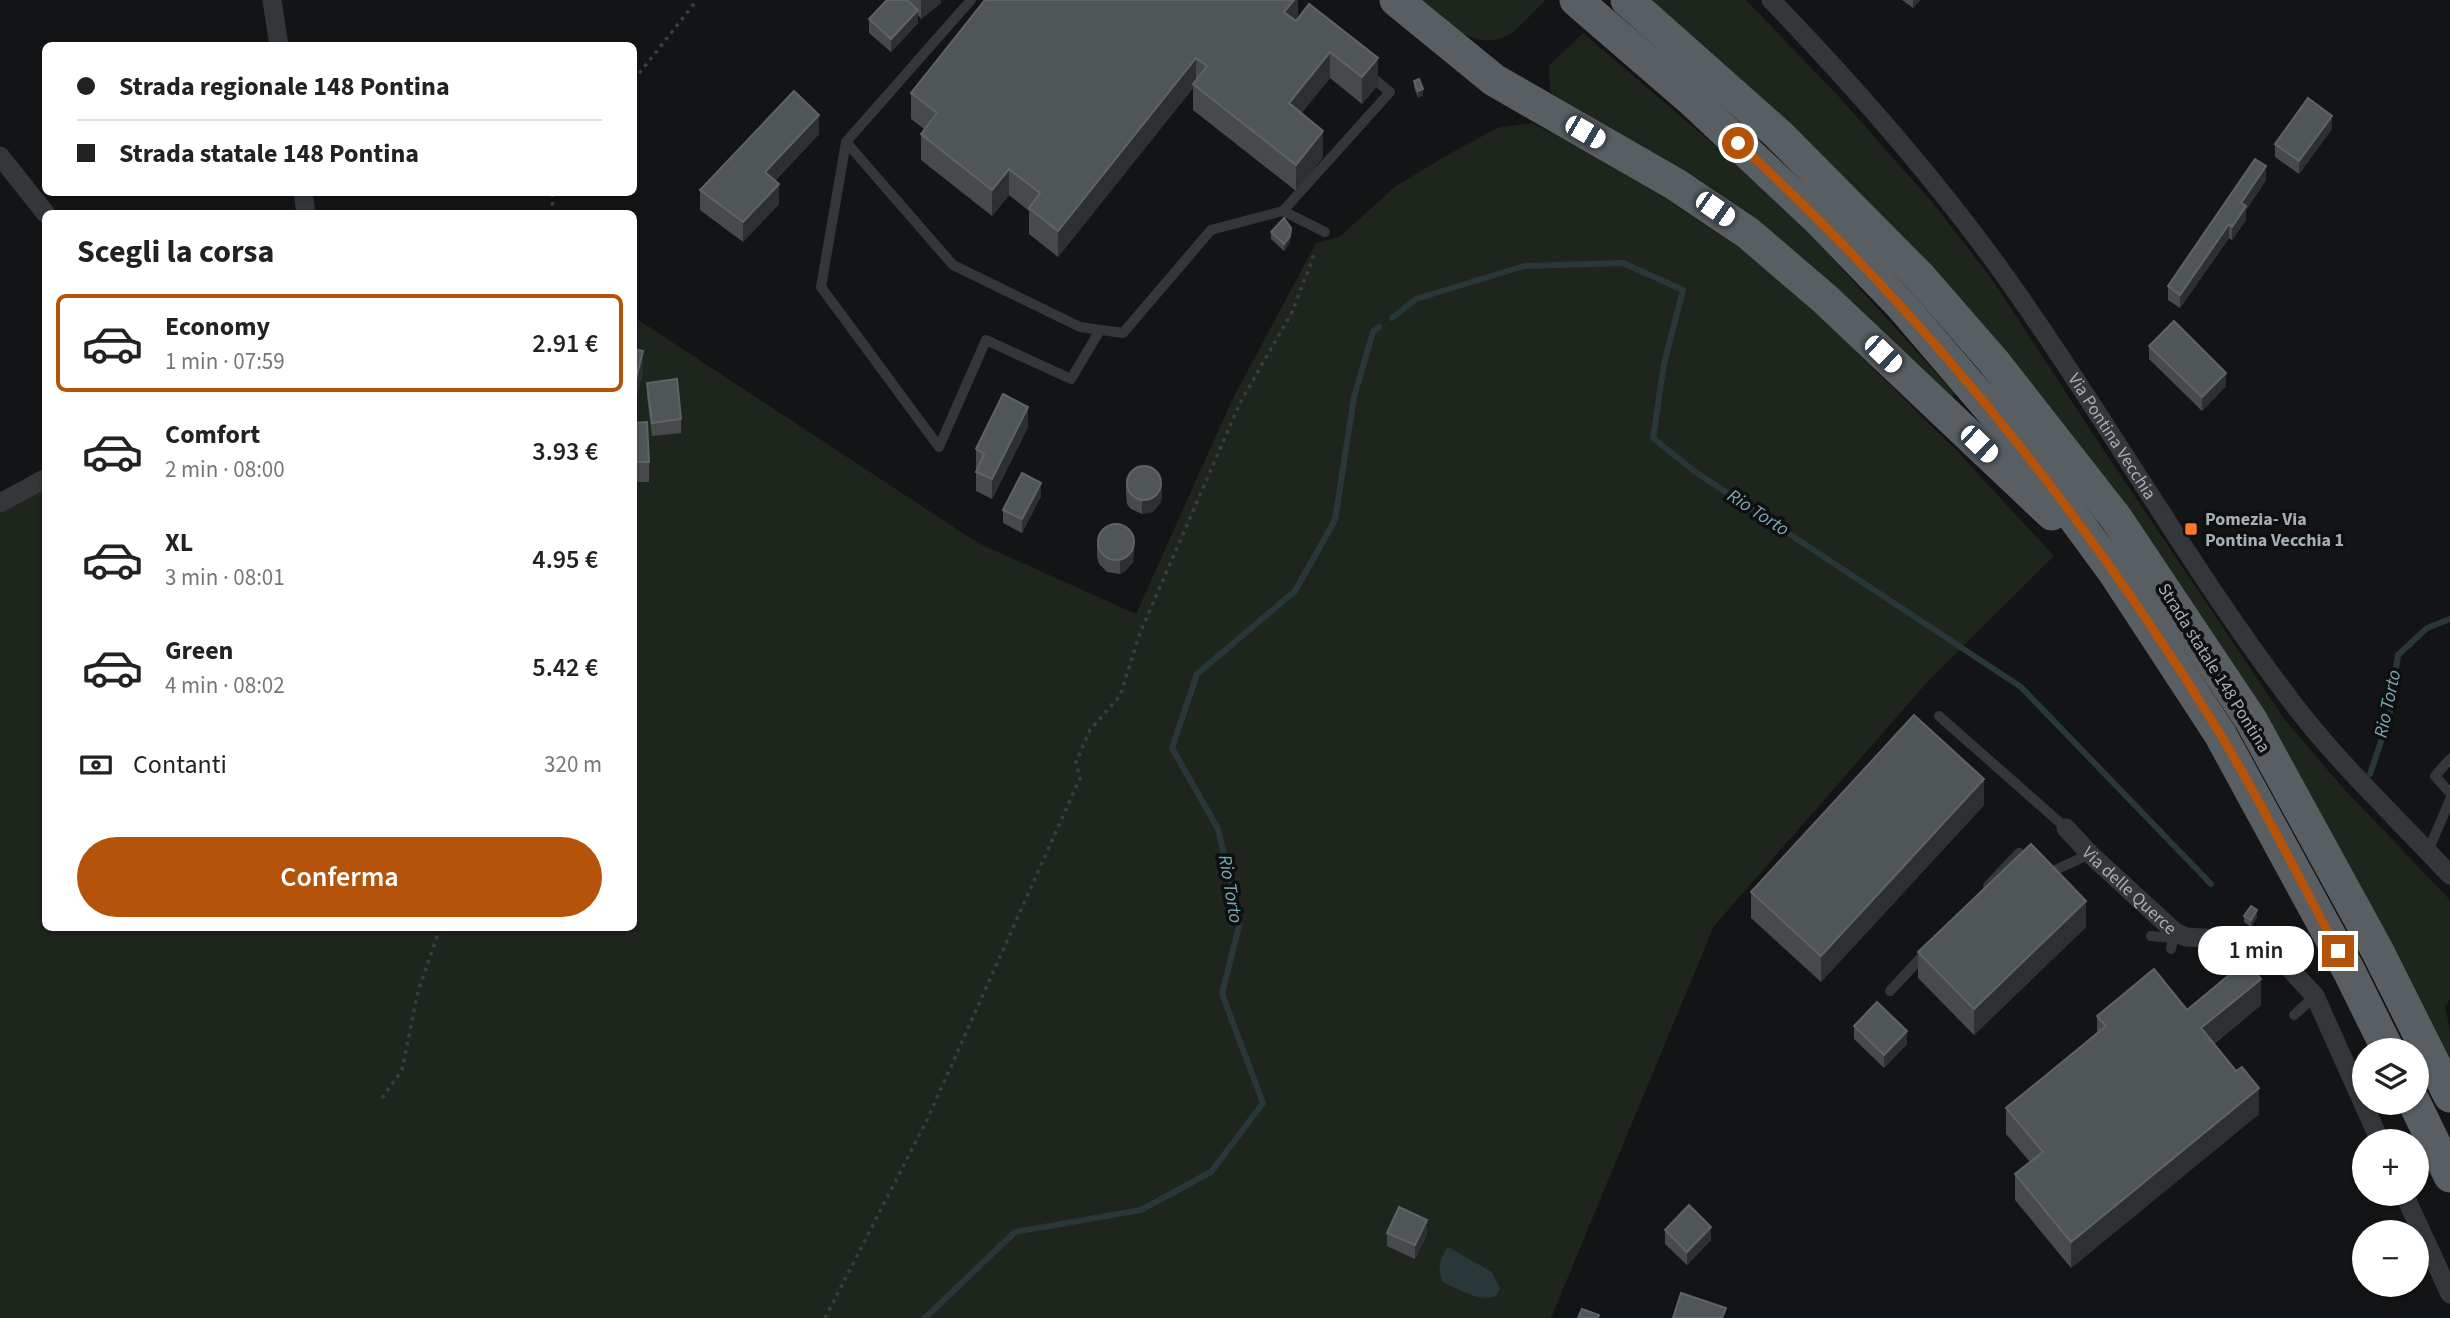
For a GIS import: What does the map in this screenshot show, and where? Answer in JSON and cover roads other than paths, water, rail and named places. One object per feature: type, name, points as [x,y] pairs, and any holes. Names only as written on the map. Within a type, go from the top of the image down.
[{"type":"highway","points":[[1396,0],[1494,80],[1675,184],[1764,245],[1825,299],[2114,572]]},
{"type":"highway","name":"Strada statale 148 Pontina","points":[[1576,0],[1781,183],[1901,305],[2020,444],[2114,572],[2220,734],[2349,971],[2382,1038]]},
{"type":"highway","name":"Strada statale 148 Pontina","points":[[1627,0],[1777,134],[1921,278],[1994,362],[2116,519],[2251,720],[2377,950],[2450,1096]]},
{"type":"highway","points":[[2420,1115],[2450,1177]]},
{"type":"street","points":[[272,0],[278,42]]},
{"type":"street","name":"Via Pontina Vecchia","points":[[1771,0],[1864,99],[1964,220],[2083,390],[2273,676],[2356,778],[2450,875]]},
{"type":"street","points":[[0,156],[43,210]]},
{"type":"street","points":[[0,503],[42,480]]},
{"type":"street","name":"Via delle Querce","points":[[2066,828],[2090,854],[2175,932],[2177,942],[2250,941],[2260,943],[2275,953],[2315,996],[2375,1129]]},
{"type":"street","points":[[2410,1206],[2450,1294]]},
{"type":"lane","points":[[971,0],[846,142],[821,288],[939,447],[986,340],[1071,379],[1100,330]]},
{"type":"lane","points":[[846,142],[954,265],[1080,327],[1123,333],[1211,230],[1283,211],[1390,92],[1359,67]]},
{"type":"lane","points":[[1283,211],[1325,232]]},
{"type":"lane","points":[[1939,716],[2066,828]]},
{"type":"lane","points":[[2450,759],[2434,776],[2450,793]]},
{"type":"lane","points":[[2428,851],[2450,800]]},
{"type":"lane","points":[[1982,892],[2019,853],[2051,872],[2090,854]]},
{"type":"lane","points":[[2151,936],[2177,942]]},
{"type":"lane","points":[[1890,991],[1936,942]]},
{"type":"lane","points":[[2294,1015],[2315,996]]},
{"type":"waterway","name":"Rio Torto","points":[[1392,318],[1416,299],[1524,266],[1623,263],[1683,290],[1664,364],[1653,438],[1694,471],[2021,687],[2211,884]]},
{"type":"waterway","name":"Rio Torto","points":[[925,1318],[1015,1232],[1141,1210],[1211,1172],[1263,1103],[1222,994],[1240,922],[1218,829],[1172,748],[1197,674],[1295,591],[1335,520],[1354,397],[1373,332],[1379,327]]},
{"type":"waterway","name":"Rio Torto","points":[[2370,774],[2389,718],[2398,655],[2427,628],[2450,619]]},
{"type":"place","name":"Pomezia- Via Pontina Vecchia 1","points":[[2191,529]]}]
